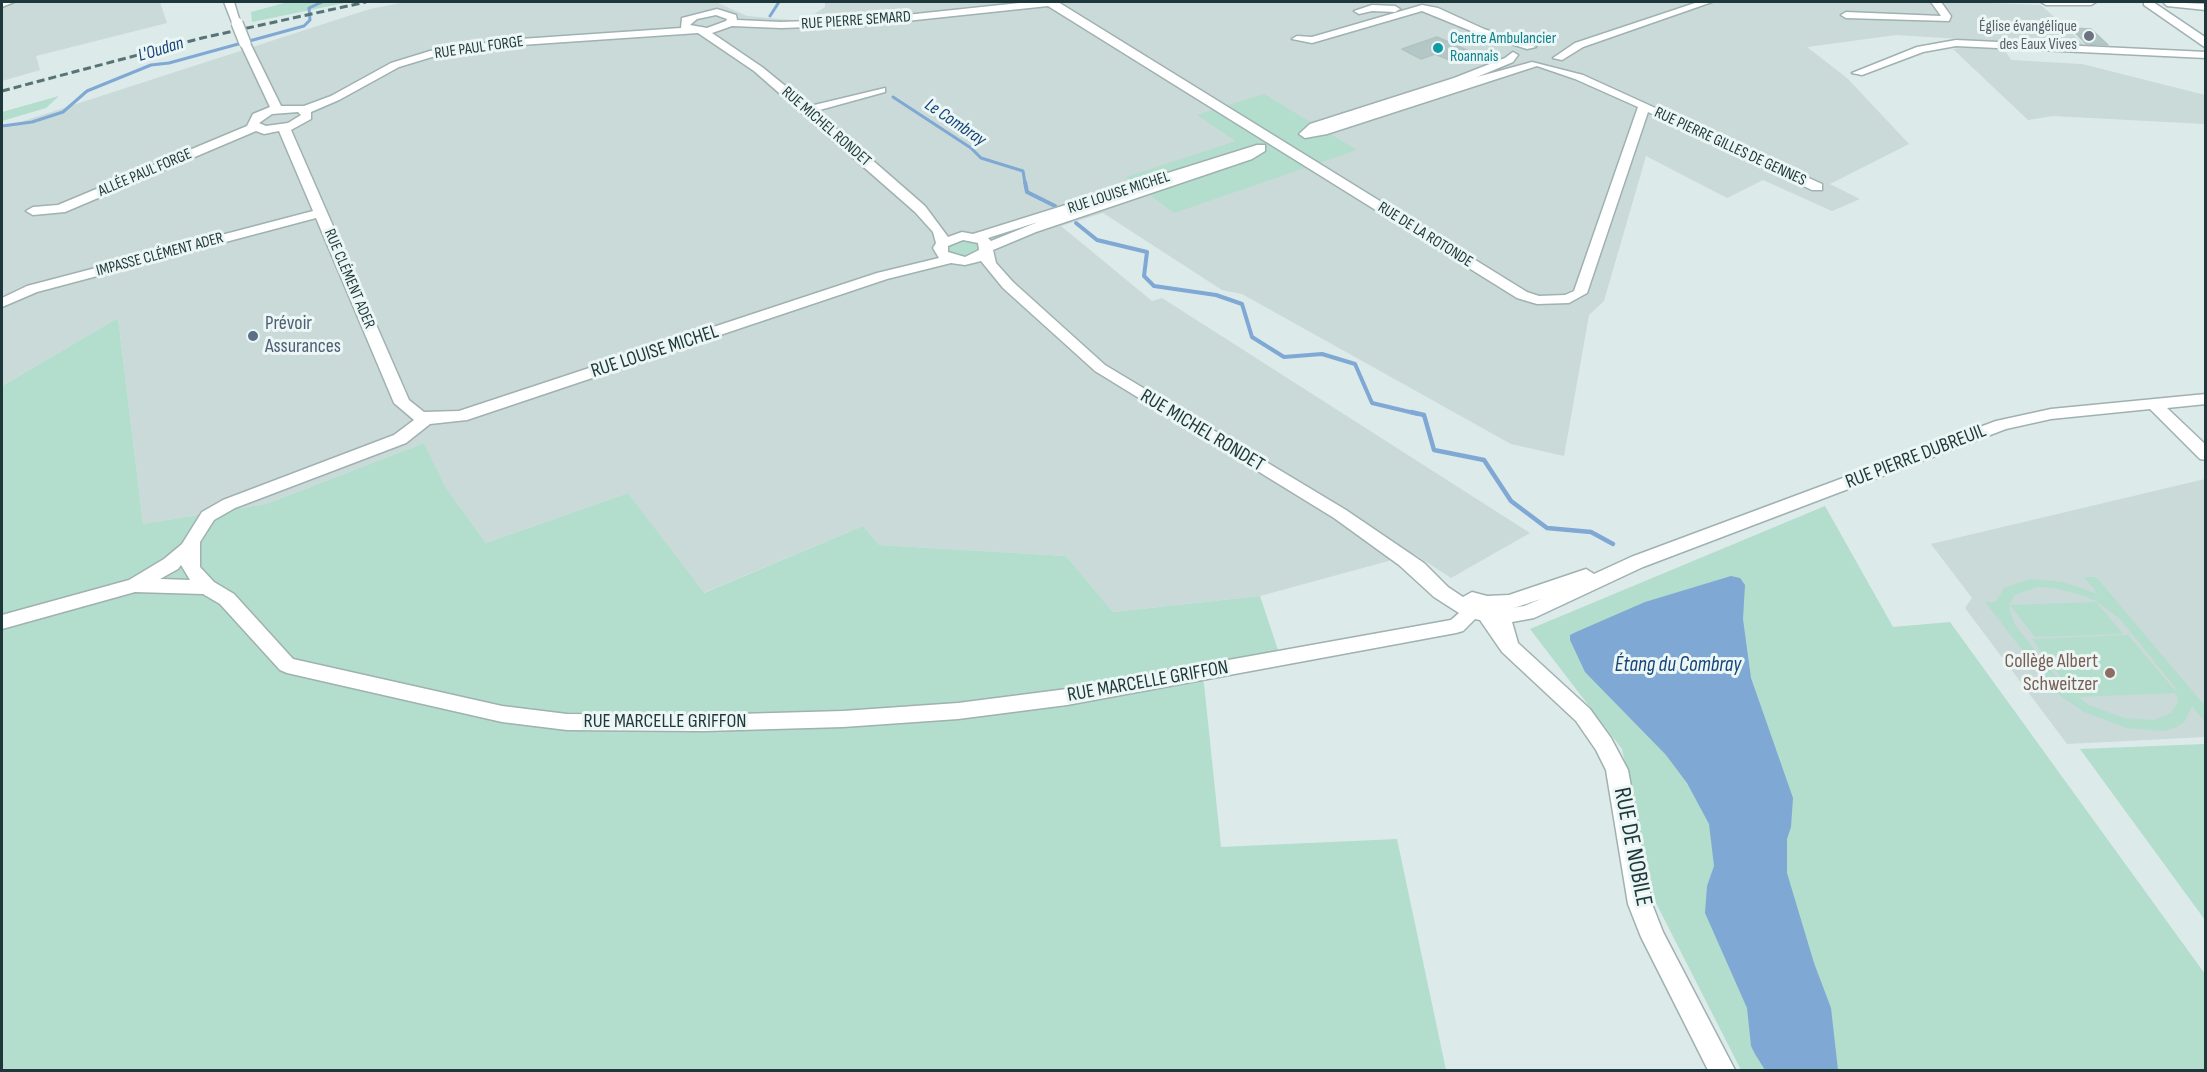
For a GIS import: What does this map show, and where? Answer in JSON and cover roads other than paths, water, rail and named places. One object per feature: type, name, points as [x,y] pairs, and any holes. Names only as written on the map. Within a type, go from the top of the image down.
[{"type":"street","points":[[2,4],[9,2]]},
{"type":"street","points":[[229,2],[245,43],[277,109]]},
{"type":"street","points":[[687,21],[693,2]]},
{"type":"street","points":[[708,2],[732,17],[718,36],[729,49]]},
{"type":"street","name":"RUE PIERRE SEMARD","points":[[697,31],[728,25],[868,22],[1012,4],[1051,2]]},
{"type":"street","name":"RUE DE LA ROTONDE","points":[[1051,2],[1522,295],[1537,300],[1569,299],[1580,293],[1644,106]]},
{"type":"street","points":[[1543,48],[1692,2]]},
{"type":"street","points":[[1557,60],[1579,45],[1707,2]]},
{"type":"street","points":[[1846,15],[1944,19],[1946,16],[1936,2]]},
{"type":"street","points":[[2046,2],[2091,2]]},
{"type":"street","points":[[2143,2],[2205,7]]},
{"type":"street","points":[[2167,4],[2203,40]]},
{"type":"street","points":[[1359,11],[1389,7],[1406,11]]},
{"type":"street","points":[[1298,39],[1312,40],[1406,11],[1422,8],[1434,10],[1480,32],[1514,54],[1519,61],[1579,77],[1644,106]]},
{"type":"street","name":"RUE PAUL FORGE","points":[[664,32],[704,13],[724,13]]},
{"type":"street","name":"RUE MICHEL RONDET","points":[[687,21],[697,31],[729,49],[808,110],[920,209],[947,228],[982,240],[990,264],[1008,285],[1100,368],[1340,514],[1407,562],[1441,592],[1482,609]]},
{"type":"street","name":"RUE PAUL FORGE","points":[[305,110],[335,98],[394,65],[430,54],[506,43],[697,31]]},
{"type":"street","points":[[1480,32],[1543,48],[1579,77]]},
{"type":"street","points":[[1858,73],[1921,49],[1956,43],[2205,55]]},
{"type":"street","name":"RUE LOUISE MICHEL","points":[[1305,134],[1314,127],[1458,80],[1509,60],[1514,54],[1543,48]]},
{"type":"street","name":"RUE LOUISE MICHEL","points":[[882,276],[955,237],[973,237],[1305,134],[1323,132],[1514,68],[1557,60]]},
{"type":"street","points":[[808,110],[881,90]]},
{"type":"street","name":"RUE PIERRE GILLES DE GENNES","points":[[1644,106],[1817,188]]},
{"type":"street","points":[[291,107],[305,110],[308,113],[305,119],[284,128],[269,130],[255,127],[253,121],[277,109],[291,107]]},
{"type":"street","name":"ALLÉE PAUL FORGE","points":[[33,211],[60,209],[255,127]]},
{"type":"street","name":"RUE CLÉMENT ADER","points":[[284,128],[402,403],[418,416],[426,419]]},
{"type":"street","name":"RUE LOUISE MICHEL","points":[[426,419],[461,416],[882,276],[978,258],[986,250],[1031,229],[1248,156],[1261,148]]},
{"type":"street","name":"RUE MICHEL RONDET","points":[[920,209],[939,231],[942,254],[1008,285]]},
{"type":"street","name":"IMPASSE CLÉMENT ADER","points":[[2,303],[32,289],[321,213]]},
{"type":"street","name":"RUE PIERRE DUBREUIL","points":[[1482,609],[1527,613],[1638,562],[2002,424],[2051,414],[2205,399]]},
{"type":"street","points":[[2154,404],[2205,455]]},
{"type":"street","points":[[2,622],[135,585],[171,564],[190,547],[204,521],[229,504],[400,439],[426,419]]},
{"type":"street","name":"RUE MARCELLE GRIFFON","points":[[190,547],[189,561],[207,587],[227,599],[287,665],[502,714],[567,722],[705,723],[958,711],[1067,697],[1456,626],[1482,609]]},
{"type":"street","name":"RUE PIERRE DUBREUIL","points":[[1482,609],[1502,612],[1521,608],[1556,595],[1562,584],[1638,562]]},
{"type":"street","points":[[135,585],[207,587]]},
{"type":"street","name":"RUE DE NOBILE","points":[[1482,609],[1509,647],[1583,715],[1613,761],[1627,813],[1632,869],[1640,904],[1653,937],[1722,1071]]},
{"type":"water","name":"Étang du Combray","points":[[1731,576],[1740,578],[1745,585],[1743,619],[1751,678],[1793,798],[1791,827],[1787,839],[1787,873],[1814,963],[1831,1008],[1838,1070],[1765,1070],[1755,1054],[1751,1046],[1747,1008],[1705,913],[1707,886],[1714,866],[1709,824],[1687,783],[1666,755],[1585,672],[1570,640],[1570,635],[1645,602]]},
{"type":"waterway","name":"L'Oudan","points":[[2,126],[32,122],[63,112],[87,91],[151,65],[169,63],[304,26],[310,20],[309,8],[322,2]]},
{"type":"waterway","name":"Le Combray","points":[[770,16],[779,2]]},
{"type":"waterway","name":"Le Combray","points":[[893,97],[971,148],[981,158],[1023,171],[1025,183]]},
{"type":"waterway","name":"Le Combray","points":[[1025,182],[1027,192],[1055,206]]},
{"type":"waterway","name":"Le Combray","points":[[1076,223],[1097,240],[1147,252],[1144,276],[1154,286],[1216,295],[1242,304],[1252,337],[1284,357],[1322,354],[1355,364],[1372,403],[1418,414]]},
{"type":"waterway","name":"Le Combray","points":[[1411,412],[1424,415],[1434,450],[1484,460],[1511,501],[1547,528],[1591,532],[1613,544]]},
{"type":"railway","points":[[2,91],[202,38],[366,2]]},
{"type":"place","name":"Église évangélique des Eaux Vives","points":[[2089,36]]},
{"type":"place","name":"Centre Ambulancier Roannais","points":[[1438,48]]},
{"type":"place","name":"Prévoir Assurances","points":[[253,336]]},
{"type":"place","name":"Collège Albert Schweitzer","points":[[2110,673]]}]
